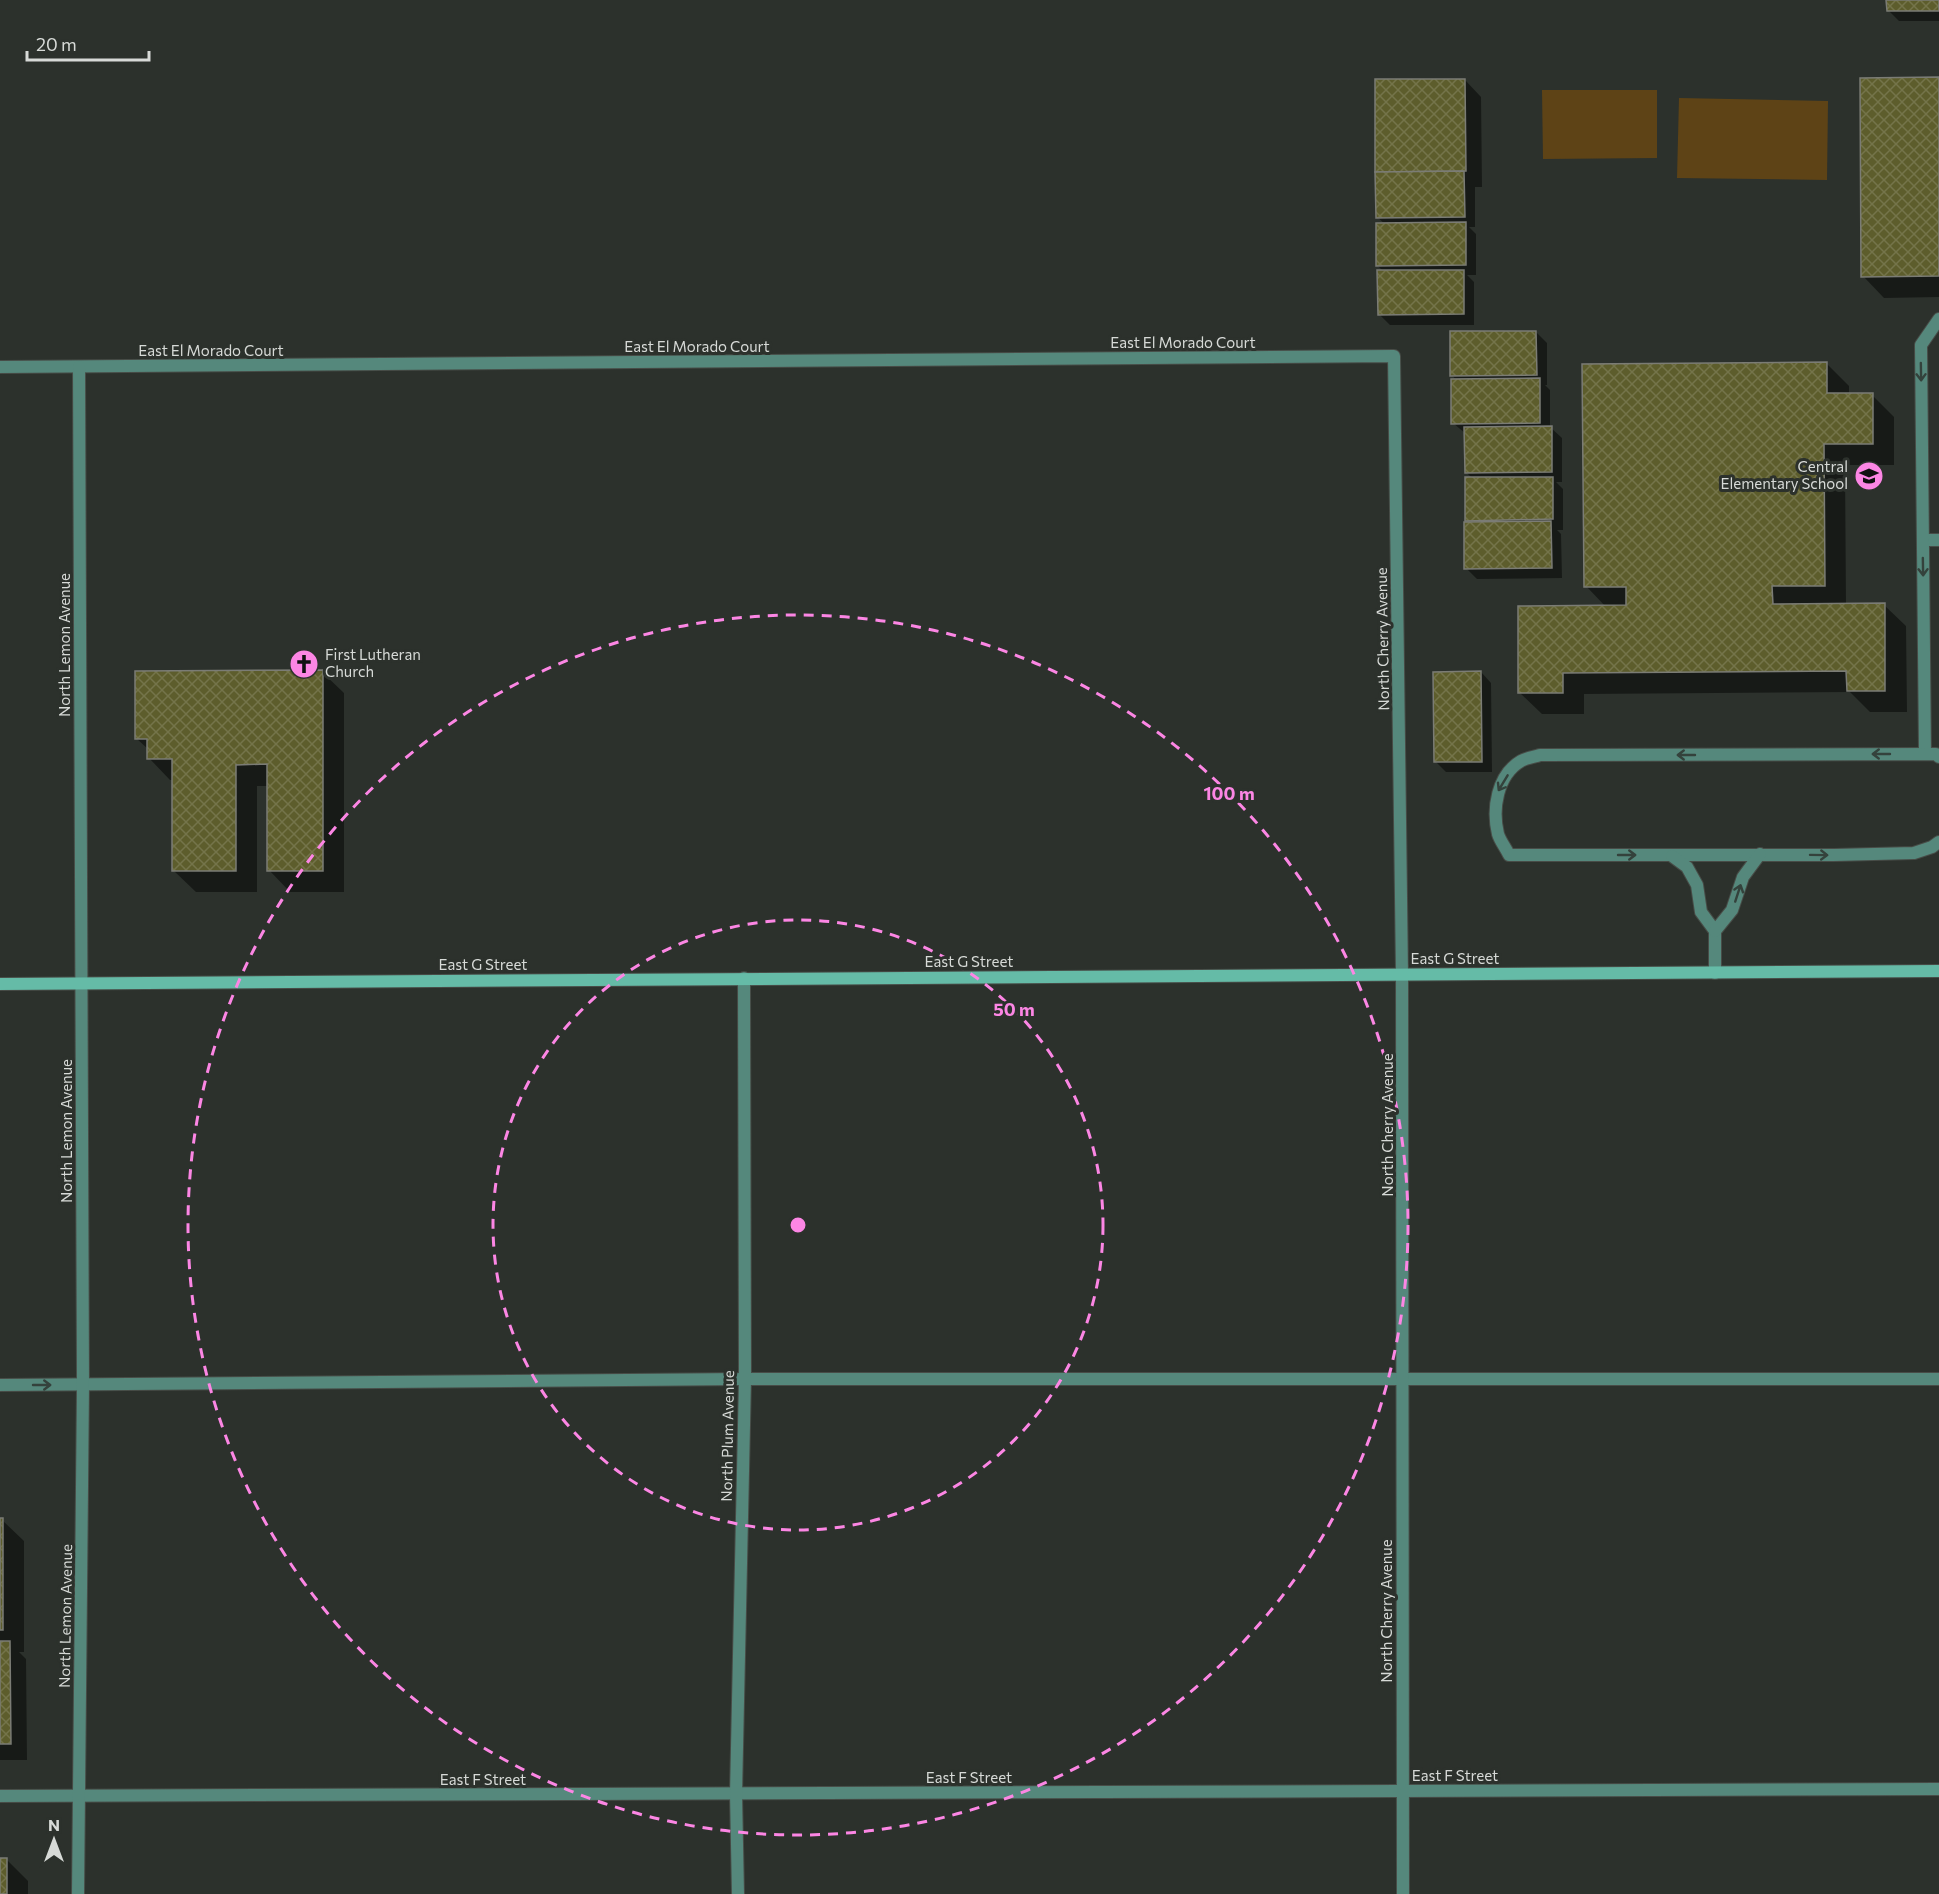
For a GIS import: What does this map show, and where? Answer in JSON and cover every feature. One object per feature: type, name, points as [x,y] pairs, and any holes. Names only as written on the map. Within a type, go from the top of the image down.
[{"type":"street","points":[[1925,754],[1921,345],[1939,319]]},
{"type":"street","name":"East El Morado Court","points":[[0,368],[1394,356]]},
{"type":"street","name":"North Cherry Avenue","points":[[1394,356],[1402,975],[1403,1894]]},
{"type":"street","name":"North Lemon Avenue","points":[[78,1894],[84,1385],[79,367]]},
{"type":"street","points":[[1923,540],[1939,540]]},
{"type":"street","points":[[1939,757],[1936,754],[1540,755],[1521,761],[1508,774],[1497,791],[1496,813],[1498,835],[1509,855],[1672,856],[1914,853],[1939,842]]},
{"type":"street","points":[[1715,931],[1732,910],[1743,877],[1760,854]]},
{"type":"street","points":[[1672,856],[1687,867],[1697,885],[1701,912],[1715,931],[1715,973]]},
{"type":"street","name":"East G Street","points":[[0,984],[1939,971]]},
{"type":"street","name":"North Plum Avenue","points":[[738,1894],[736,1794],[745,1379],[744,978]]},
{"type":"street","points":[[0,1385],[745,1379],[1939,1379]]},
{"type":"street","name":"East F Street","points":[[0,1796],[1939,1789]]},
{"type":"shaded area","points":[[1542,90],[1657,90],[1657,158],[1543,159]]},
{"type":"shaded area","points":[[1679,98],[1828,101],[1827,180],[1677,178]]},
{"type":"building","points":[[1886,0],[1939,0],[1939,11],[1887,11]]},
{"type":"building","points":[[1939,77],[1939,276],[1861,277],[1860,78]]},
{"type":"building","points":[[1375,79],[1465,79],[1466,171],[1375,172]]},
{"type":"building","points":[[1464,171],[1465,217],[1376,218],[1375,172]]},
{"type":"building","points":[[1466,222],[1466,265],[1376,266],[1376,223]]},
{"type":"building","points":[[1377,270],[1464,270],[1464,314],[1378,315]]},
{"type":"building","points":[[1450,331],[1536,331],[1537,375],[1450,376]]},
{"type":"building","points":[[1827,362],[1827,393],[1873,393],[1873,444],[1824,444],[1825,586],[1772,586],[1773,604],[1885,603],[1885,691],[1847,691],[1846,671],[1563,673],[1563,693],[1518,693],[1518,606],[1626,605],[1626,587],[1584,587],[1582,364]]},
{"type":"building","points":[[1540,378],[1540,423],[1451,424],[1451,379]]},
{"type":"building","points":[[1552,426],[1552,472],[1465,473],[1464,427]]},
{"type":"building","points":[[1465,477],[1553,477],[1553,519],[1465,521]]},
{"type":"building","points":[[1551,521],[1552,568],[1464,569],[1464,522]]},
{"type":"building","points":[[323,670],[323,871],[267,871],[267,764],[236,765],[236,871],[172,871],[172,759],[147,759],[147,739],[135,739],[135,671]]},
{"type":"building","points":[[1481,671],[1482,762],[1434,762],[1433,672]]},
{"type":"building","points":[[0,1518],[3,1518],[3,1630],[0,1630]]},
{"type":"building","points":[[0,1641],[10,1641],[11,1744],[0,1744]]},
{"type":"building","points":[[0,1858],[7,1858],[7,1894],[0,1894]]},
{"type":"place","name":"Central Elementary School","points":[[1869,476]]},
{"type":"place","name":"First Lutheran Church","points":[[304,664]]}]
